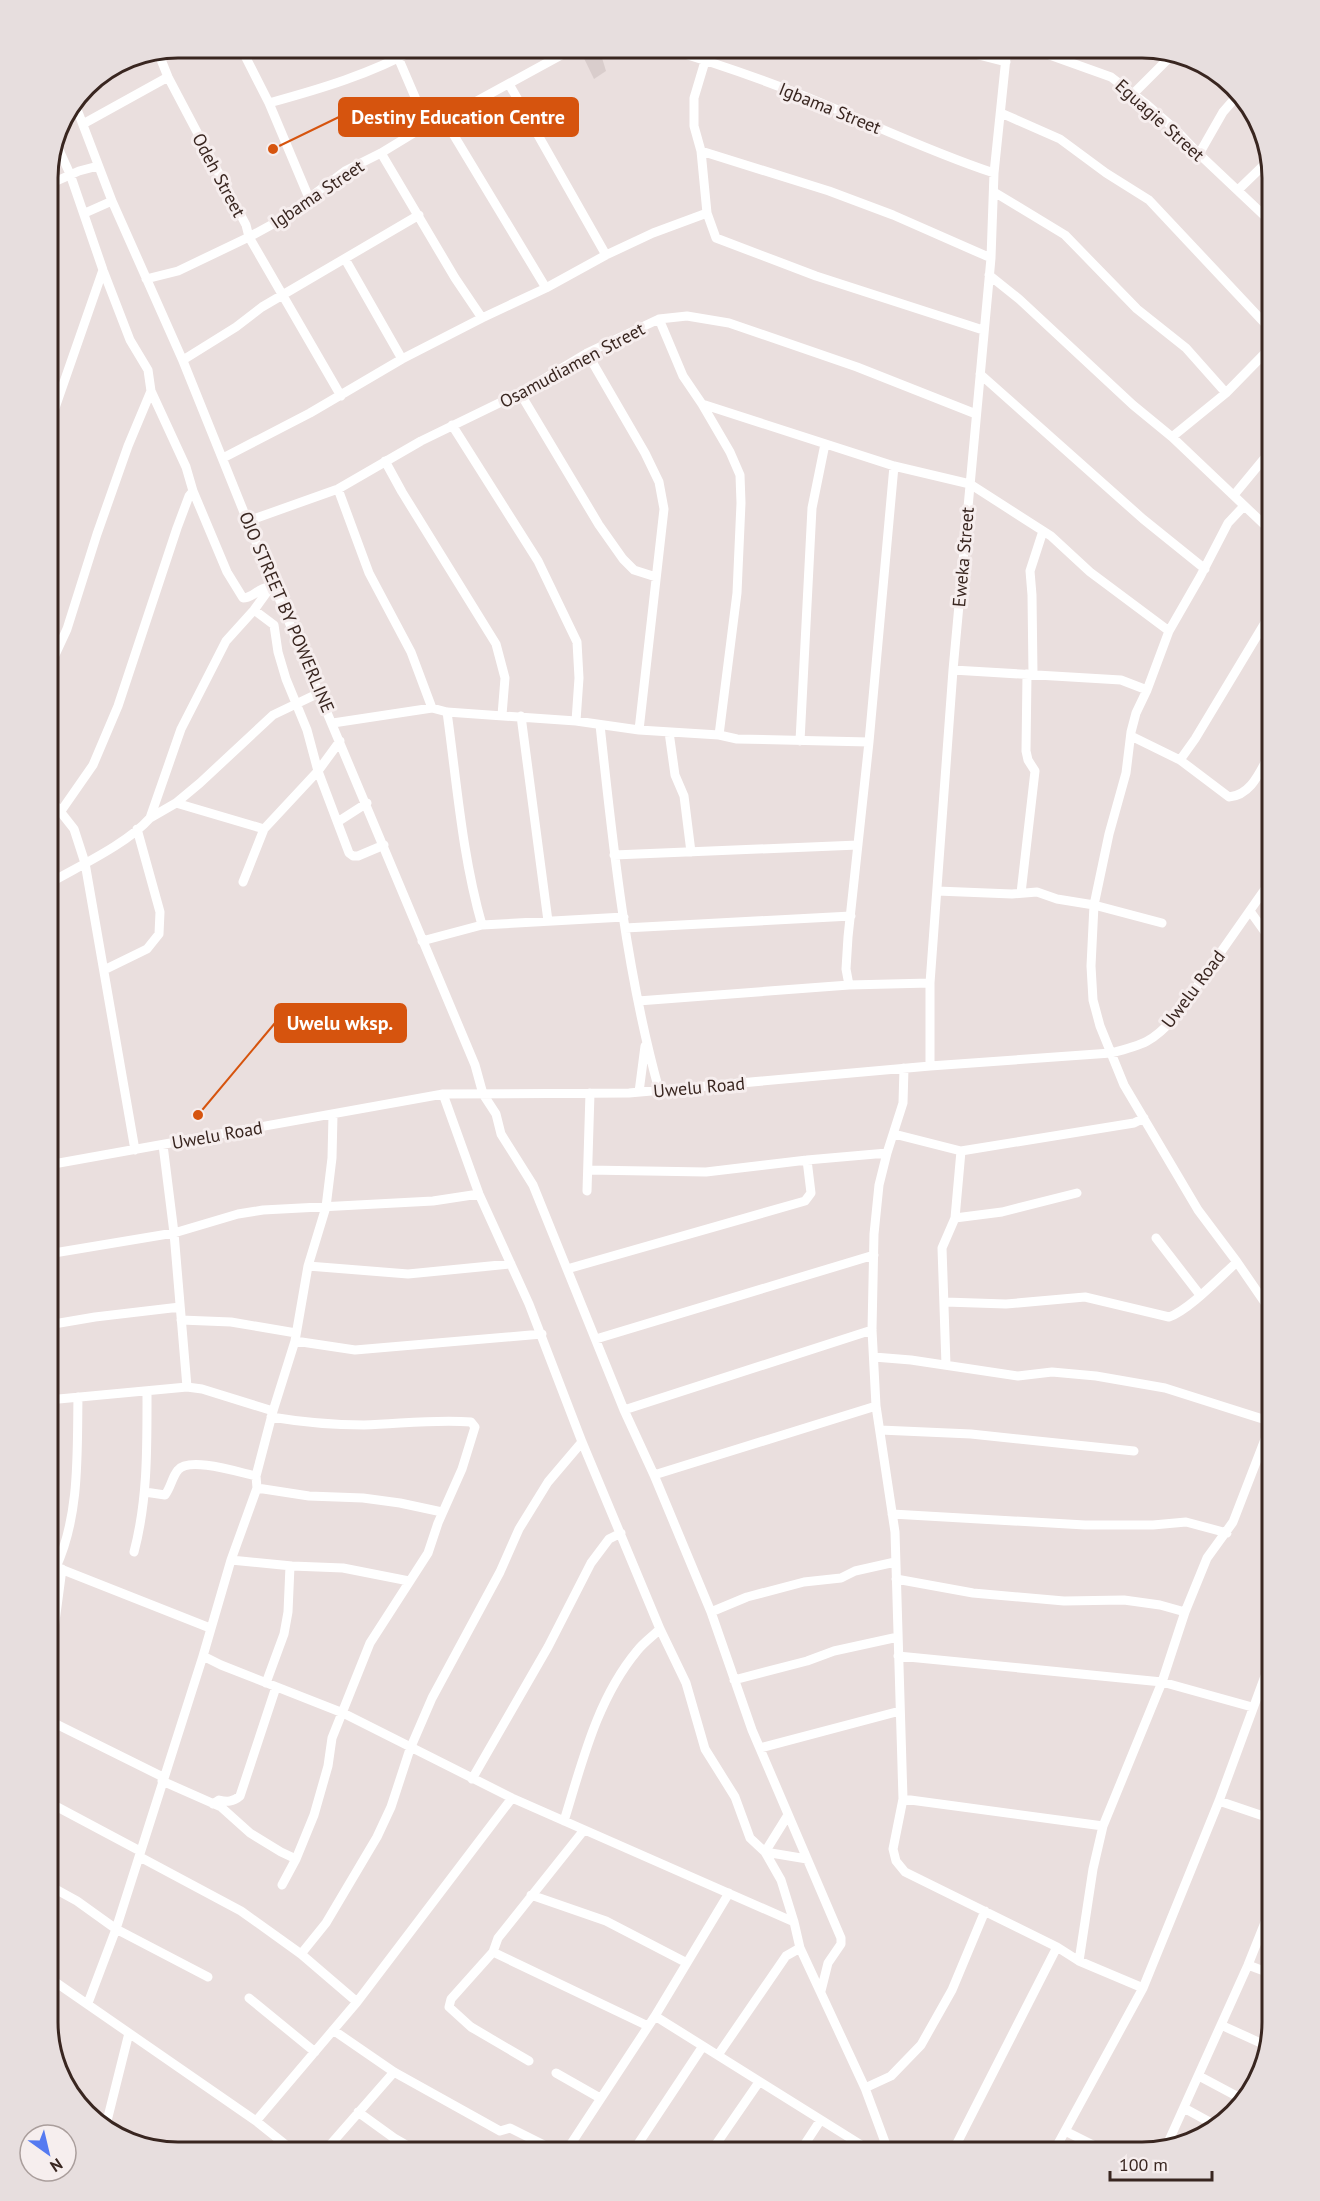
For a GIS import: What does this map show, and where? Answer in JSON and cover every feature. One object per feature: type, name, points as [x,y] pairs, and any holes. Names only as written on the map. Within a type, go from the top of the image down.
[{"type":"street","points":[[246,58],[269,103],[309,198]]},
{"type":"street","name":"Igbama Street","points":[[146,279],[178,271],[249,237],[293,213],[345,171],[381,153],[427,125],[444,119],[555,58]]},
{"type":"street","points":[[269,103],[325,87],[398,59],[427,125]]},
{"type":"street","name":"Igbama Street","points":[[700,59],[799,94],[958,161],[994,173]]},
{"type":"street","points":[[994,59],[1006,62]]},
{"type":"street","name":"Eweka Street","points":[[930,1066],[930,983],[953,670],[991,258],[994,173],[1006,59]]},
{"type":"street","name":"Eguagie Street","points":[[1060,59],[1111,77],[1134,94],[1177,131],[1262,213]]},
{"type":"street","name":"Odeh Street","points":[[161,60],[246,225],[249,237],[340,396]]},
{"type":"street","points":[[705,60],[694,98],[694,126],[701,150],[707,213],[714,235],[721,241],[816,276],[983,330]]},
{"type":"street","points":[[1134,94],[1166,61]]},
{"type":"street","points":[[83,124],[168,77]]},
{"type":"street","points":[[509,84],[606,255]]},
{"type":"street","points":[[1199,154],[1223,112],[1233,101]]},
{"type":"street","name":"OJO STREET BY POWERLINE","points":[[79,113],[112,201],[183,360],[223,458],[271,585],[333,723],[432,708],[447,712],[576,721],[639,730],[718,735],[737,739],[869,742]]},
{"type":"street","points":[[1001,113],[1060,139],[1106,173],[1149,200],[1262,320]]},
{"type":"street","points":[[444,119],[546,288]]},
{"type":"street","points":[[701,150],[830,191],[893,214],[991,258]]},
{"type":"street","points":[[381,153],[454,278],[482,318]]},
{"type":"street","points":[[61,155],[85,213],[103,270],[130,340],[148,370],[151,391],[240,595],[249,598],[271,585]]},
{"type":"street","points":[[59,180],[98,166]]},
{"type":"street","points":[[1238,190],[1261,168]]},
{"type":"street","points":[[994,192],[1065,235],[1137,309],[1186,348],[1226,393]]},
{"type":"street","points":[[85,213],[112,201]]},
{"type":"street","points":[[223,458],[340,396],[402,359],[546,288],[606,255],[653,232],[707,213]]},
{"type":"street","points":[[183,360],[236,327],[262,307],[419,215]]},
{"type":"street","points":[[345,259],[402,359]]},
{"type":"street","points":[[59,397],[103,270]]},
{"type":"street","points":[[989,274],[1133,405],[1172,437],[1262,523]]},
{"type":"street","name":"Osamudiamen Street","points":[[248,521],[338,489],[452,425],[520,393],[587,353],[659,319],[687,316],[729,323],[857,367],[976,414]]},
{"type":"street","points":[[659,319],[683,376],[730,452],[740,476],[737,593],[718,735]]},
{"type":"street","points":[[587,353],[645,453],[659,482],[664,509],[639,730]]},
{"type":"street","points":[[1172,437],[1226,393],[1262,356]]},
{"type":"street","points":[[980,374],[1143,519],[1204,569]]},
{"type":"street","points":[[59,647],[67,629],[128,446],[151,391]]},
{"type":"street","points":[[520,393],[599,525],[623,559],[634,570],[656,577]]},
{"type":"street","points":[[702,404],[894,466],[970,484],[1051,536],[1090,572],[1169,631]]},
{"type":"street","points":[[452,425],[538,561],[577,642],[579,678],[576,721]]},
{"type":"street","points":[[800,741],[812,508],[825,444]]},
{"type":"street","points":[[385,461],[496,644],[505,678],[502,715]]},
{"type":"street","points":[[1233,495],[1262,461]]},
{"type":"street","points":[[849,985],[846,969],[894,466]]},
{"type":"street","points":[[338,489],[369,573],[411,652],[432,708]]},
{"type":"street","points":[[61,811],[93,765],[118,706],[177,528],[193,491]]},
{"type":"street","points":[[1244,506],[1228,523],[1169,631],[1136,713],[1126,773],[1109,834],[1094,905],[1091,966],[1093,1000],[1124,1084],[1198,1210],[1262,1298]]},
{"type":"street","points":[[1021,893],[1035,771],[1028,760],[1026,751],[1032,595],[1030,570],[1043,531]]},
{"type":"street","points":[[150,818],[181,729],[226,641],[254,610],[271,585]]},
{"type":"street","points":[[254,610],[274,625],[278,651],[295,705],[307,729],[318,771],[350,853],[358,856],[384,844]]},
{"type":"street","points":[[274,625],[288,619]]},
{"type":"street","points":[[1180,760],[1262,628]]},
{"type":"street","points":[[953,670],[1121,680],[1147,690]]},
{"type":"street","points":[[59,878],[176,803],[222,764],[273,715],[319,693]]},
{"type":"street","points":[[447,712],[461,832],[471,886],[482,925]]},
{"type":"street","points":[[521,716],[548,921]]},
{"type":"street","points":[[333,723],[422,941],[476,1065],[483,1094],[496,1114],[501,1134],[533,1185],[624,1410],[654,1475],[711,1612],[760,1748],[841,1938],[841,1944],[828,1963],[821,1991]]},
{"type":"street","points":[[600,724],[614,855],[624,917],[646,1041],[660,1090]]},
{"type":"street","points":[[669,732],[675,775],[684,796],[691,852]]},
{"type":"street","points":[[1131,736],[1180,760],[1229,797],[1244,793],[1262,767]]},
{"type":"street","points":[[243,882],[264,829],[318,771],[340,741]]},
{"type":"street","points":[[176,803],[264,829]]},
{"type":"street","points":[[339,821],[367,803]]},
{"type":"street","points":[[59,808],[74,829],[85,863],[135,1150]]},
{"type":"street","points":[[104,970],[147,950],[159,934],[160,912],[137,829]]},
{"type":"street","points":[[614,855],[858,845]]},
{"type":"street","points":[[937,891],[1037,892],[1057,899],[1094,905],[1162,922]]},
{"type":"street","name":"Uwelu Road","points":[[58,1163],[443,1094],[639,1092],[904,1068],[1111,1053],[1139,1046],[1159,1035],[1176,1016],[1262,894]]},
{"type":"street","points":[[1250,911],[1262,928]]},
{"type":"street","points":[[626,928],[851,916]]},
{"type":"street","points":[[422,941],[482,925],[624,917]]},
{"type":"street","points":[[638,1001],[849,985],[930,983]]},
{"type":"street","points":[[639,1092],[646,1041]]},
{"type":"street","points":[[904,1068],[903,1103],[887,1153],[878,1195],[874,1234],[872,1330],[876,1406],[892,1514],[896,1562],[903,1798],[893,1849],[896,1861],[905,1872],[1057,1947],[1079,1961],[1143,1988]]},
{"type":"street","points":[[586,1191],[590,1093]]},
{"type":"street","points":[[443,1094],[479,1194],[542,1334],[582,1442],[660,1629],[686,1683],[705,1749],[735,1797],[750,1838],[765,1852],[781,1880],[800,1948],[865,2088],[885,2142]]},
{"type":"street","points":[[88,2004],[116,1929],[203,1656],[231,1560],[257,1488],[256,1476],[296,1337],[308,1266],[326,1207],[332,1158],[333,1115]]},
{"type":"street","points":[[894,1134],[961,1151],[1134,1123],[1144,1118]]},
{"type":"street","points":[[163,1144],[174,1233],[188,1387]]},
{"type":"street","points":[[946,1365],[942,1248],[955,1218],[961,1151]]},
{"type":"street","points":[[588,1170],[706,1172],[887,1153]]},
{"type":"street","points":[[567,1269],[806,1201],[811,1193],[807,1160]]},
{"type":"street","points":[[58,1252],[174,1233],[255,1212],[433,1201],[479,1194]]},
{"type":"street","points":[[955,1218],[1002,1212],[1077,1194]]},
{"type":"street","points":[[1156,1238],[1200,1295]]},
{"type":"street","points":[[596,1339],[874,1255]]},
{"type":"street","points":[[945,1302],[1006,1304],[1085,1297],[1169,1317],[1175,1315],[1200,1295],[1237,1262]]},
{"type":"street","points":[[308,1266],[408,1274],[511,1264]]},
{"type":"street","points":[[58,1323],[180,1307]]},
{"type":"street","points":[[181,1320],[231,1322],[355,1350],[542,1334]]},
{"type":"street","points":[[624,1410],[872,1330]]},
{"type":"street","points":[[874,1357],[1018,1376],[1052,1372],[1096,1376],[1165,1388],[1262,1419]]},
{"type":"street","points":[[58,1399],[188,1387],[202,1389],[296,1421],[364,1425],[443,1419],[473,1423],[475,1427],[462,1469],[442,1512],[428,1553],[370,1643],[332,1738],[328,1766],[314,1815],[297,1859],[282,1885]]},
{"type":"street","points":[[134,1552],[141,1525],[145,1492],[147,1391]]},
{"type":"street","points":[[58,1560],[64,1549],[75,1488],[78,1397]]},
{"type":"street","points":[[654,1475],[876,1406]]},
{"type":"street","points":[[880,1430],[971,1434],[1134,1451]]},
{"type":"street","points":[[301,1954],[326,1923],[377,1838],[391,1807],[410,1749],[432,1698],[500,1572],[519,1529],[548,1482],[582,1442]]},
{"type":"street","points":[[1079,1961],[1093,1869],[1103,1826],[1162,1682],[1185,1612],[1208,1558],[1233,1522],[1262,1448]]},
{"type":"street","points":[[145,1492],[165,1495],[177,1470],[190,1464],[256,1476]]},
{"type":"street","points":[[257,1488],[309,1496],[363,1498],[442,1512]]},
{"type":"street","points":[[892,1514],[1085,1525],[1153,1525],[1186,1522],[1227,1533]]},
{"type":"street","points":[[472,1779],[548,1647],[591,1563],[609,1539],[621,1533]]},
{"type":"street","points":[[231,1560],[343,1568],[409,1581]]},
{"type":"street","points":[[711,1612],[747,1598],[804,1582],[841,1578],[855,1571],[896,1562]]},
{"type":"street","points":[[266,1683],[284,1634],[288,1612],[290,1566]]},
{"type":"street","points":[[58,1567],[210,1628]]},
{"type":"street","points":[[896,1580],[973,1593],[1064,1601],[1124,1600],[1160,1605],[1185,1612]]},
{"type":"street","points":[[564,1821],[588,1742],[608,1697],[637,1650],[660,1629]]},
{"type":"street","points":[[734,1680],[807,1661],[834,1651],[898,1637]]},
{"type":"street","points":[[203,1656],[343,1713],[410,1749],[512,1798],[794,1922]]},
{"type":"street","points":[[898,1656],[1162,1682],[1252,1707]]},
{"type":"street","points":[[1059,2142],[1143,1988],[1219,1801],[1262,1682]]},
{"type":"street","points":[[213,1804],[219,1800],[227,1802],[236,1800],[240,1796],[276,1687]]},
{"type":"street","points":[[760,1748],[900,1711]]},
{"type":"street","points":[[58,1725],[221,1807],[242,1827],[265,1843],[297,1859]]},
{"type":"street","points":[[256,2121],[357,2002],[512,1798]]},
{"type":"street","points":[[903,1798],[1103,1826]]},
{"type":"street","points":[[1219,1801],[1262,1816]]},
{"type":"street","points":[[58,1809],[241,1911],[301,1954],[357,2002]]},
{"type":"street","points":[[765,1852],[788,1815]]},
{"type":"street","points":[[529,2061],[471,2027],[449,2007],[451,1999],[493,1952],[498,1938],[584,1830]]},
{"type":"street","points":[[765,1852],[807,1859]]},
{"type":"street","points":[[58,1891],[116,1929],[208,1977]]},
{"type":"street","points":[[572,2142],[655,2016],[729,1893]]},
{"type":"street","points":[[531,1895],[606,1922],[687,1963]]},
{"type":"street","points":[[865,2088],[891,2076],[921,2045],[952,1990],[985,1911]]},
{"type":"street","points":[[1170,2139],[1262,1930]]},
{"type":"street","points":[[958,2142],[1057,1947]]},
{"type":"street","points":[[718,2055],[786,1956],[800,1948]]},
{"type":"street","points":[[493,1952],[648,2026]]},
{"type":"street","points":[[1248,1965],[1262,1970]]},
{"type":"street","points":[[58,1984],[256,2121],[282,2142]]},
{"type":"street","points":[[249,1998],[315,2052]]},
{"type":"street","points":[[655,2016],[855,2142]]},
{"type":"street","points":[[1221,2025],[1260,2042]]},
{"type":"street","points":[[333,2031],[394,2072],[500,2131],[510,2128],[538,2142]]},
{"type":"street","points":[[108,2119],[129,2032]]},
{"type":"street","points":[[639,2142],[703,2046]]},
{"type":"street","points":[[332,2142],[394,2072]]},
{"type":"street","points":[[556,2073],[600,2098]]},
{"type":"street","points":[[1198,2076],[1236,2096]]},
{"type":"street","points":[[718,2142],[759,2082]]},
{"type":"street","points":[[1184,2108],[1209,2122]]},
{"type":"street","points":[[358,2112],[401,2142]]},
{"type":"street","points":[[806,2142],[820,2121]]},
{"type":"street","points":[[1065,2131],[1087,2142]]},
{"type":"shaded area","points":[[584,58],[602,58],[606,71],[594,79]]},
{"type":"place","name":"Destiny Education Centre","points":[[273,149]]},
{"type":"place","name":"Uwelu wksp.","points":[[198,1115]]}]
